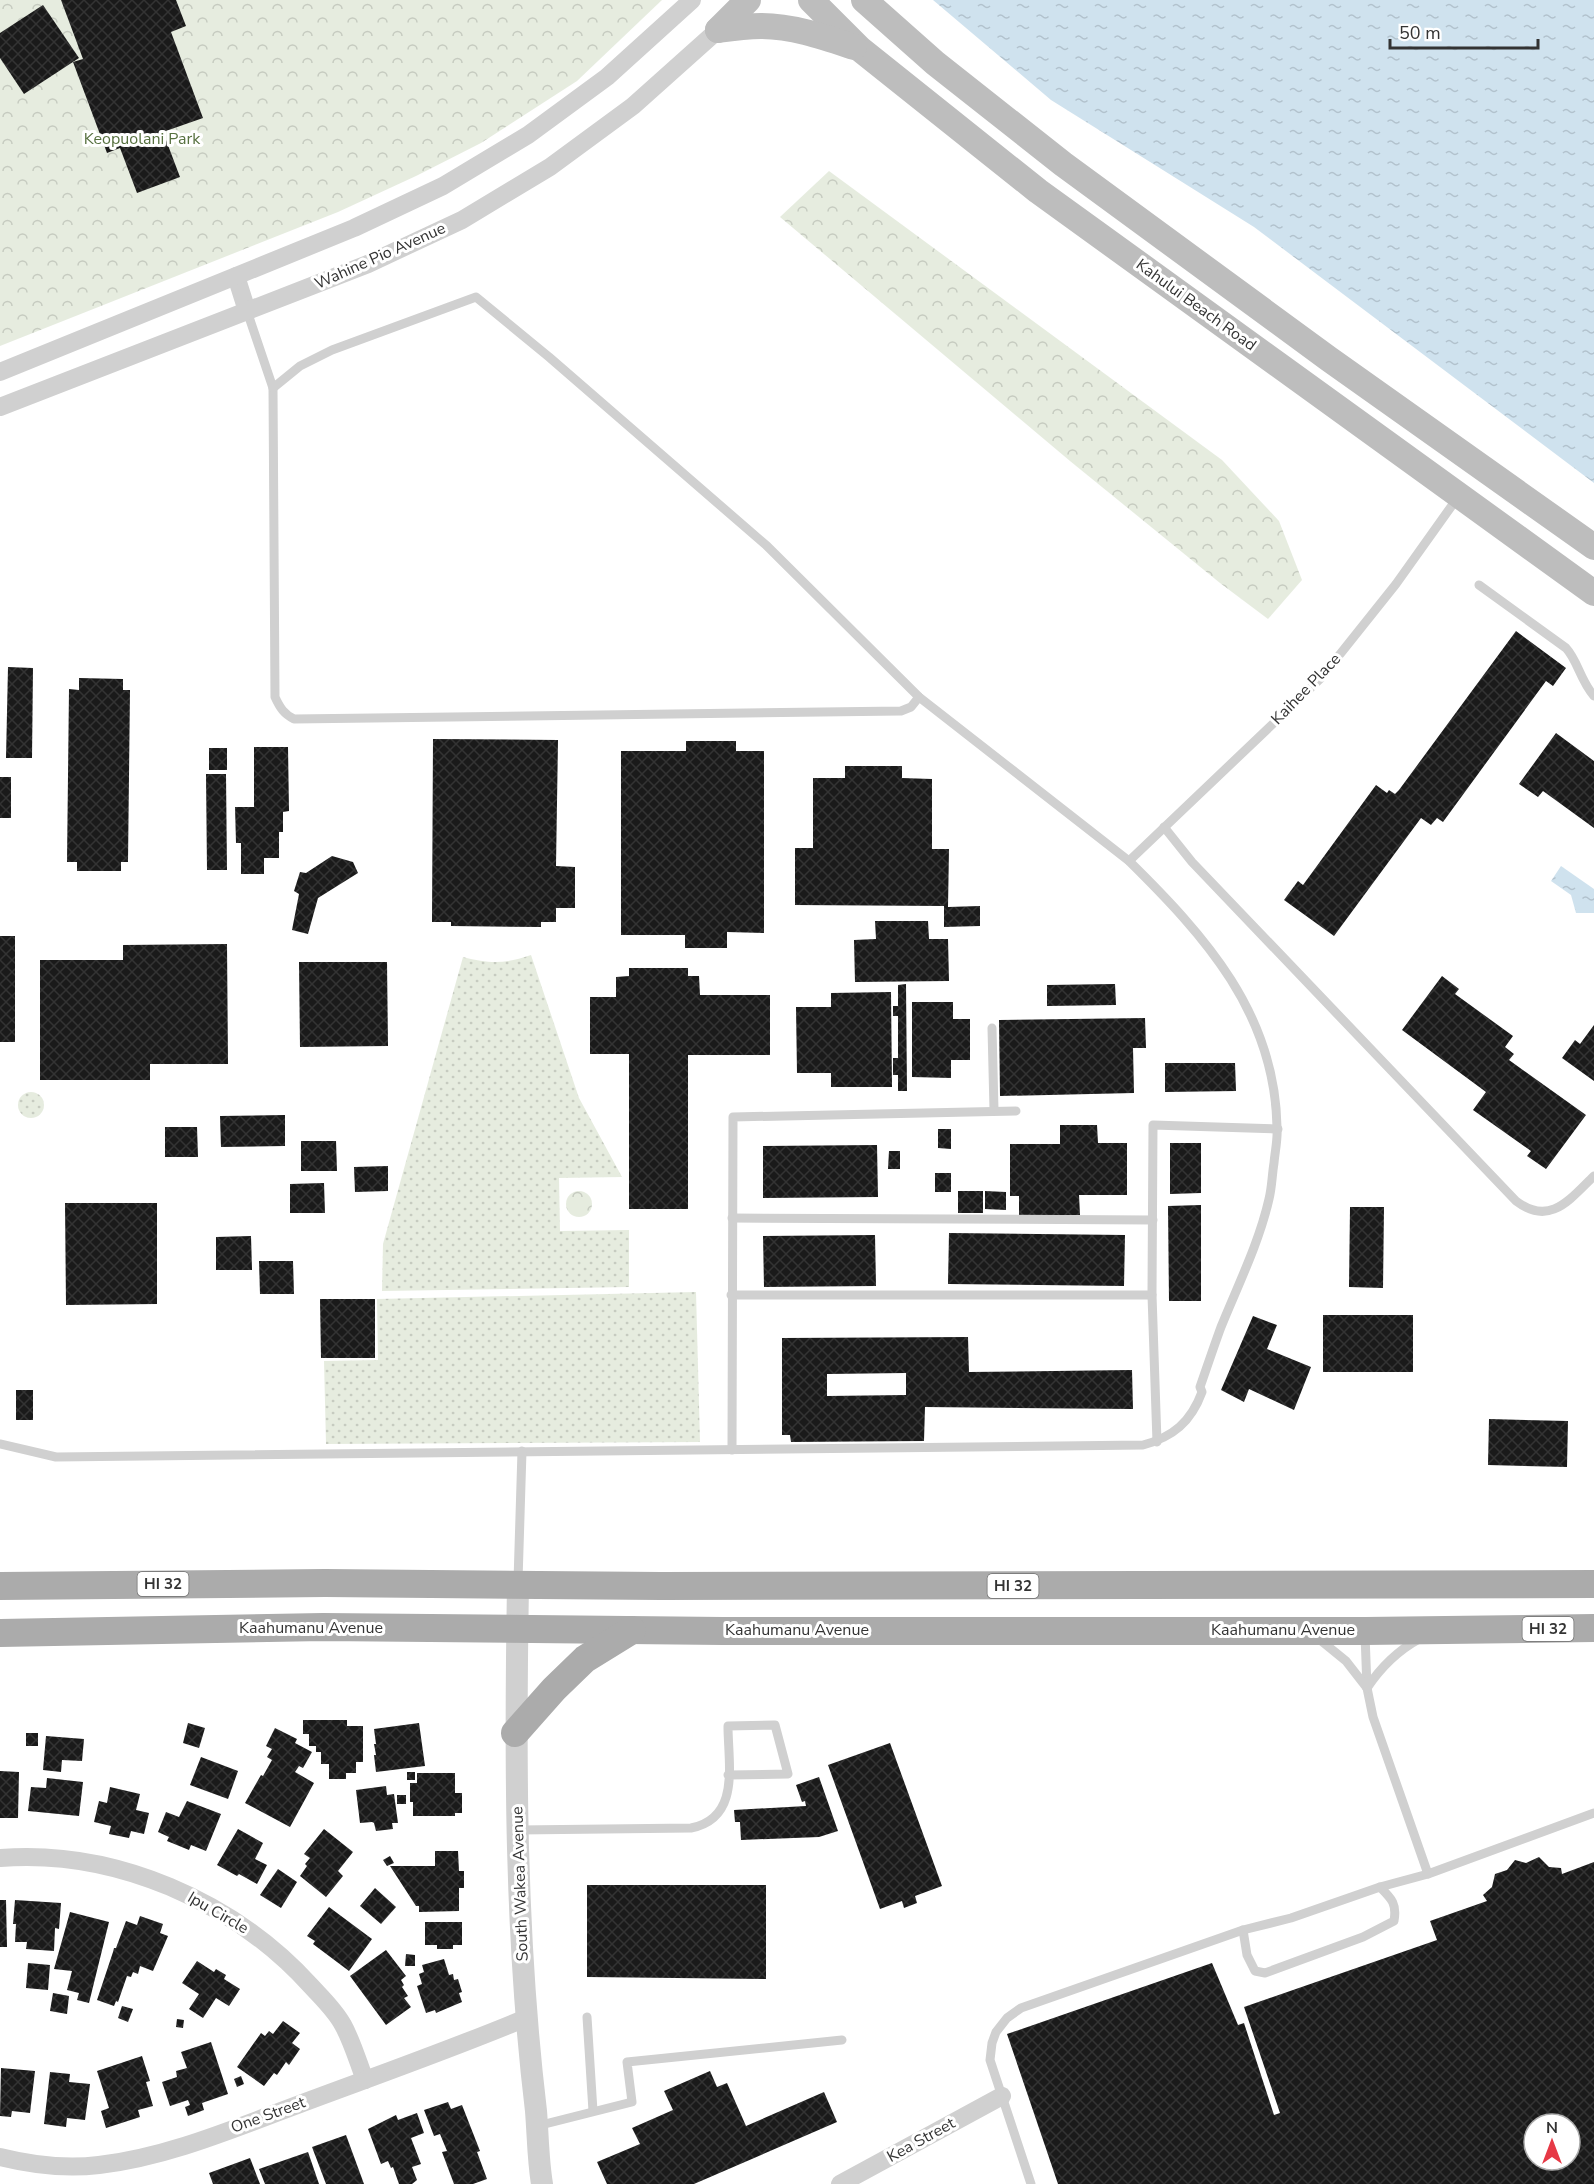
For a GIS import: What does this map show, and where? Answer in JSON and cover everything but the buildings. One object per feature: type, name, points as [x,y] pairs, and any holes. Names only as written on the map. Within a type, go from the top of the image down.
[{"type":"main road","points":[[718,30],[748,0]]},
{"type":"main road","name":"Kahului Beach Road","points":[[811,0],[860,49],[1038,191],[1594,593]]},
{"type":"main road","points":[[864,0],[935,63],[1063,164],[1329,359],[1594,547]]},
{"type":"main road","points":[[718,30],[761,26],[778,28],[815,33],[860,49]]},
{"type":"main road","points":[[1459,495],[1486,469]]},
{"type":"main road","name":"HI 32","points":[[0,1586],[314,1583],[661,1586],[1594,1584]]},
{"type":"main road","points":[[1364,1586],[1365,1631]]},
{"type":"main road","name":"Kaahumanu Avenue","points":[[0,1632],[323,1627],[632,1630],[1365,1631],[1594,1628]]},
{"type":"main road","points":[[515,1733],[554,1689],[585,1659],[632,1630]]},
{"type":"street","points":[[6,405],[0,373],[354,228],[433,191],[528,135],[607,77],[692,0]]},
{"type":"street","name":"Wahine Pio Avenue","points":[[6,405],[368,264],[462,220],[540,173],[633,106],[718,30]]},
{"type":"street","points":[[236,276],[247,311]]},
{"type":"street","name":"South Wakea Avenue","points":[[518,1584],[515,1733],[517,1830],[526,2018],[542,2184]]},
{"type":"street","name":"Ipu Circle","points":[[0,1858],[26,1856],[120,1870],[162,1883],[195,1897],[236,1921],[288,1960],[323,1999],[343,2025],[365,2080]]},
{"type":"street","name":"One Street","points":[[0,2157],[34,2165],[98,2166],[177,2148],[476,2039],[526,2018]]},
{"type":"street","name":"Kea Street","points":[[840,2184],[1002,2096]]},
{"type":"lane","points":[[0,1444],[56,1457],[1134,1446],[1157,1442],[1183,1423],[1199,1401],[1202,1392],[1200,1387],[1255,1243],[1269,1198],[1278,1129],[1275,1094],[1268,1059],[1257,1025],[1241,993],[1222,964],[1151,883],[1129,861],[919,698],[767,546],[549,357],[476,297],[332,350],[300,366],[273,388]]},
{"type":"lane","points":[[247,311],[273,388],[275,698],[279,708],[286,715],[294,719],[901,711],[911,707],[919,698]]},
{"type":"lane","name":"Kaihee Place","points":[[1129,861],[1321,678],[1396,584],[1459,495]]},
{"type":"lane","points":[[1479,585],[1566,648],[1573,657],[1585,685],[1594,696]]},
{"type":"lane","points":[[1164,827],[1192,862],[1516,1201],[1535,1211],[1553,1210],[1562,1207],[1594,1176]]},
{"type":"lane","points":[[992,1028],[994,1110]]},
{"type":"lane","points":[[732,1450],[733,1117],[1016,1111]]},
{"type":"lane","points":[[1157,1442],[1152,1295],[1153,1125],[1278,1129]]},
{"type":"lane","points":[[732,1218],[1153,1220]]},
{"type":"lane","points":[[731,1295],[1152,1295]]},
{"type":"lane","points":[[518,1584],[522,1451]]},
{"type":"lane","points":[[1304,1630],[1341,1657],[1367,1688]]},
{"type":"lane","points":[[1367,1688],[1394,1656],[1417,1640],[1443,1630]]},
{"type":"lane","points":[[1365,1631],[1367,1688],[1373,1717],[1428,1874]]},
{"type":"lane","points":[[517,1830],[696,1827],[713,1818],[723,1807],[728,1793],[728,1775],[728,1726],[775,1725],[788,1774],[728,1775]]},
{"type":"lane","points":[[1031,2184],[991,2066],[991,2049],[996,2032],[1011,2014],[1243,1930],[1291,1918],[1380,1887],[1428,1874],[1594,1813]]},
{"type":"lane","points":[[1243,1930],[1247,1955],[1255,1971],[1266,1973],[1363,1937],[1394,1921],[1396,1910],[1392,1899],[1380,1887]]},
{"type":"lane","points":[[587,2017],[593,2111]]},
{"type":"lane","points":[[537,2126],[632,2102],[627,2062],[842,2040]]},
{"type":"green space","name":"Keopuolani Park","points":[[0,0],[662,0],[577,81],[481,143],[338,212],[0,346]]},
{"type":"green space","points":[[829,171],[1222,460],[1279,521],[1302,580],[1268,619],[1220,583],[1070,461],[780,217]]},
{"type":"green space","points":[[531,955],[579,1098],[622,1177],[559,1178],[560,1231],[629,1230],[629,1287],[382,1291],[383,1244],[463,957],[497,962]]},
{"type":"green space","points":[[31,1092],[40,1096],[44,1105],[40,1114],[31,1118],[22,1114],[18,1105],[22,1096]]},
{"type":"green space","points":[[579,1191],[588,1195],[592,1204],[588,1213],[579,1217],[570,1213],[566,1204],[570,1195]]},
{"type":"green space","points":[[696,1292],[700,1442],[326,1444],[324,1361],[378,1360],[377,1299]]},
{"type":"water","points":[[933,0],[1594,0],[1594,483],[1254,227],[1051,100]]},
{"type":"water","points":[[1561,866],[1594,889],[1594,913],[1576,913],[1571,895],[1551,881]]}]
